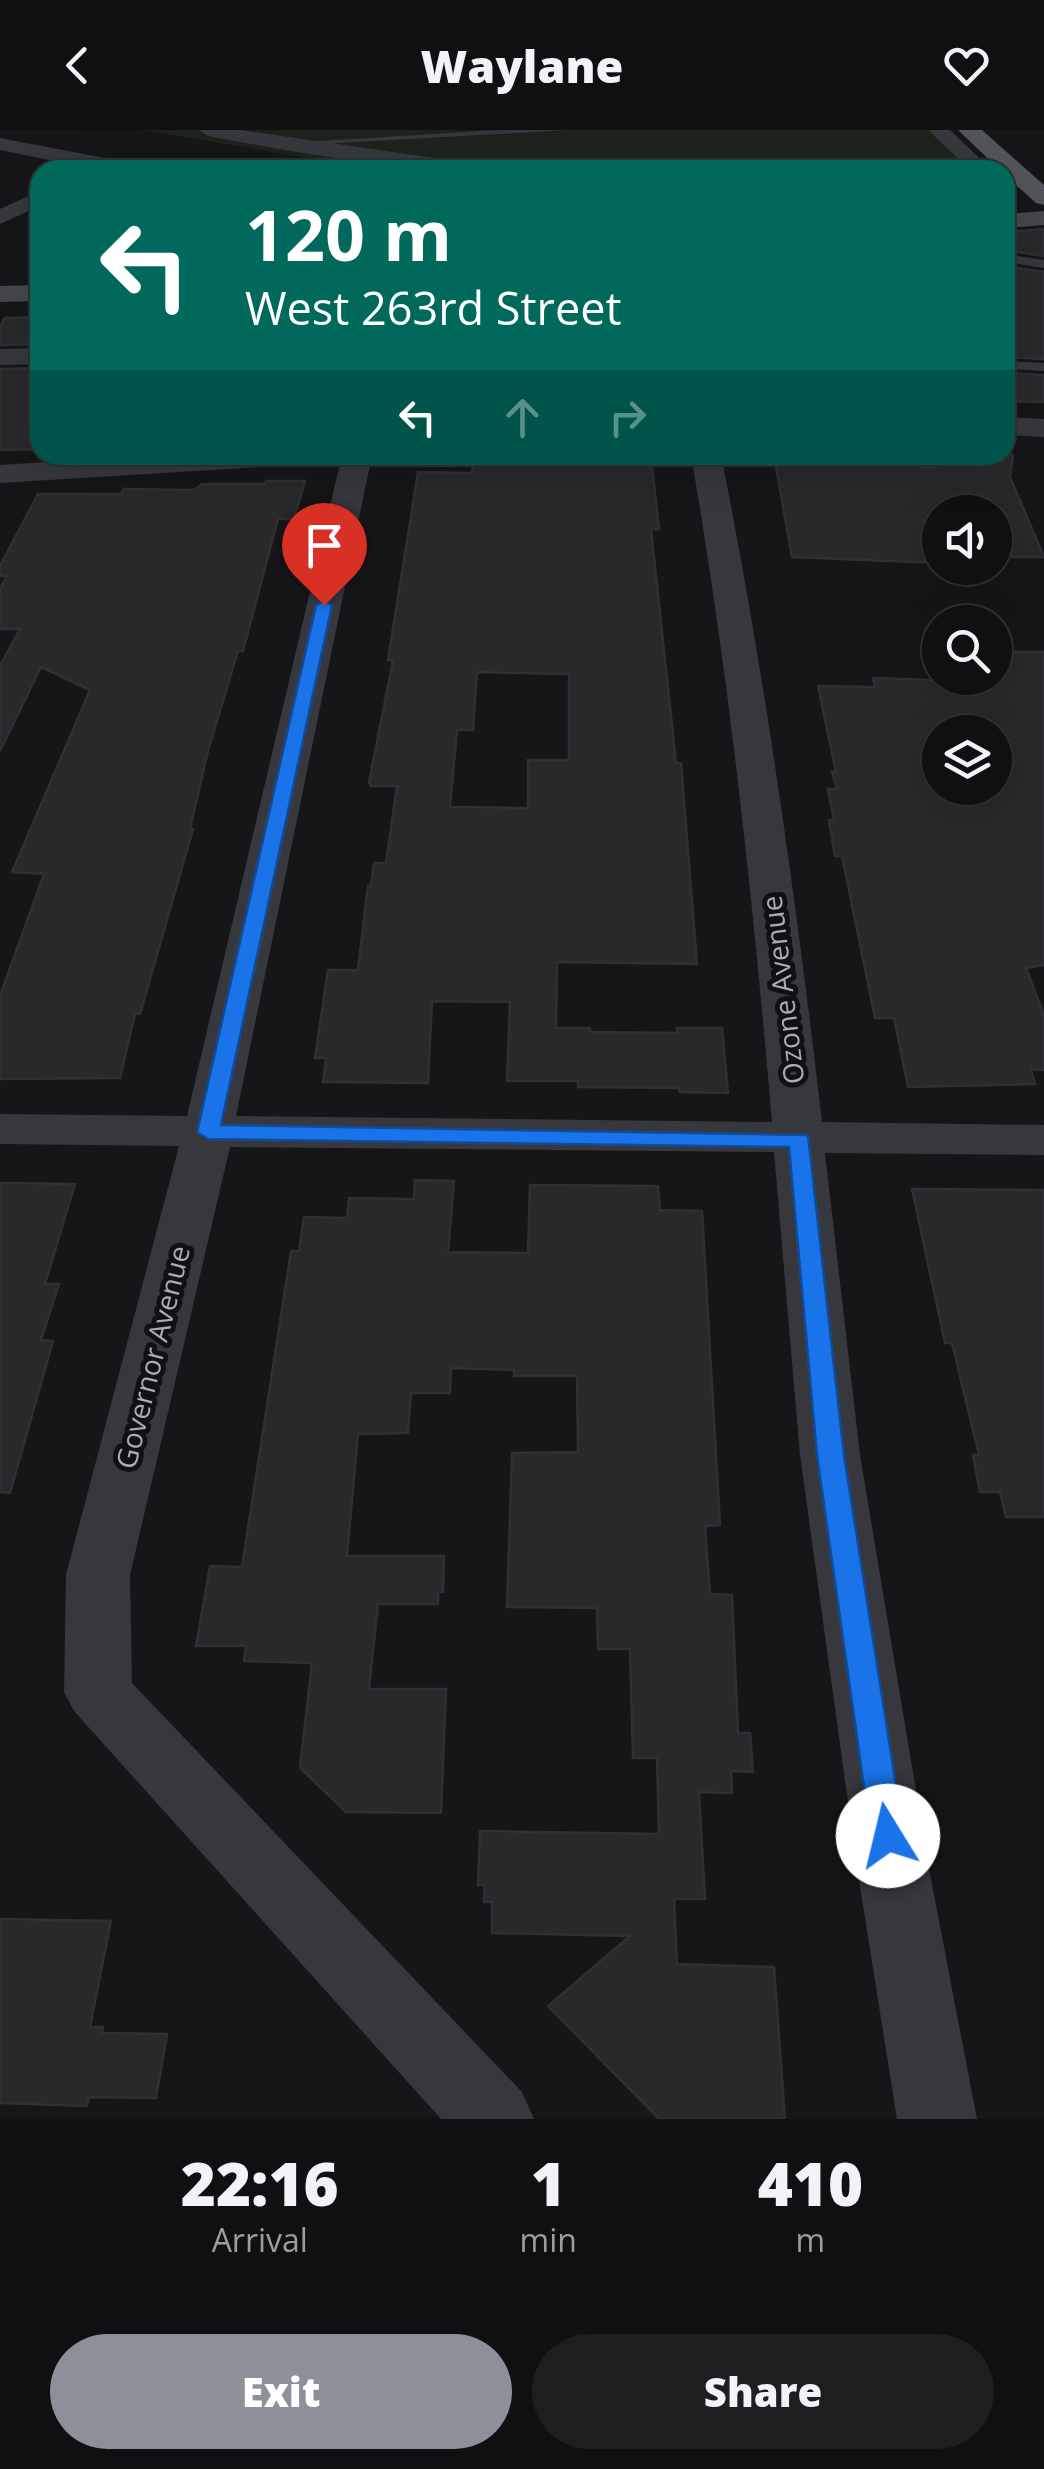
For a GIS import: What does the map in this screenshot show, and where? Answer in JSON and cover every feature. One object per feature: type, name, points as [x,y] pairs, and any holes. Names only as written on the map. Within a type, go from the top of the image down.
[{"type":"main road","points":[[968,130],[1002,160]]},
{"type":"main road","points":[[1015,172],[1044,198]]},
{"type":"main road","points":[[1015,220],[1044,218]]},
{"type":"main road","points":[[1015,234],[1044,232]]},
{"type":"main road","points":[[0,279],[30,278]]},
{"type":"main road","points":[[0,294],[30,293]]},
{"type":"street","points":[[208,130],[404,160]]},
{"type":"street","points":[[938,130],[971,160]]},
{"type":"street","points":[[0,144],[87,160]]},
{"type":"street","points":[[0,217],[30,203]]},
{"type":"street","points":[[0,357],[30,356]]},
{"type":"street","points":[[1015,427],[1044,428]]},
{"type":"street","points":[[0,474],[146,465]]},
{"type":"street","name":"Governor Avenue","points":[[355,465],[208,1132],[98,1575],[98,1692],[494,2119]]},
{"type":"street","name":"Ozone Avenue","points":[[708,465],[732,602],[800,1140],[830,1455],[894,1874],[937,2119]]},
{"type":"street","points":[[0,1129],[1044,1140]]},
{"type":"lane","points":[[282,143],[562,130]]},
{"type":"lane","points":[[1015,260],[1044,264]]},
{"type":"lane","points":[[1015,366],[1044,367]]},
{"type":"shaded area","points":[[141,130],[935,130],[969,160],[311,160],[314,159]]},
{"type":"building","points":[[1044,229],[1044,256],[1015,252],[1015,231]]},
{"type":"building","points":[[1015,268],[1044,272],[1044,359],[1015,358]]},
{"type":"building","points":[[30,317],[30,344],[0,345],[0,327],[5,318]]},
{"type":"building","points":[[30,368],[30,449],[0,450],[0,369]]},
{"type":"building","points":[[1015,374],[1044,375],[1044,402],[1015,401]]},
{"type":"building","points":[[652,465],[659,529],[651,529],[676,763],[681,763],[697,964],[557,962],[556,1028],[677,1033],[677,1028],[722,1028],[728,1093],[680,1092],[679,1088],[578,1087],[578,1081],[507,1081],[510,1002],[432,1001],[428,1083],[323,1082],[326,1058],[315,1058],[328,970],[358,970],[374,863],[386,863],[397,786],[371,786],[369,782],[393,661],[388,660],[418,472],[472,473],[473,466]],"holes":[[[477,672],[569,674],[569,760],[528,760],[528,808],[450,807],[457,730],[473,730]]]},
{"type":"building","points":[[776,465],[1012,465],[1010,477],[1044,557],[1012,557],[1012,495],[922,495],[922,562],[792,557]]},
{"type":"building","points":[[305,481],[294,519],[278,519],[243,651],[238,651],[208,751],[193,829],[140,1014],[135,1014],[120,1078],[0,1079],[0,996],[44,874],[12,872],[90,690],[41,667],[0,751],[0,666],[20,629],[0,629],[0,589],[7,576],[0,576],[0,566],[38,494],[194,490],[202,484]]},
{"type":"building","points":[[1012,652],[1044,652],[1044,965],[1026,968],[1044,1015],[1044,1070],[1031,1069],[1035,1084],[908,1087],[894,1018],[875,1018],[842,856],[835,856],[828,789],[837,789],[832,772],[836,772],[818,686],[875,687],[873,678],[922,680],[922,695],[1012,695]]},
{"type":"building","points":[[415,1180],[454,1181],[448,1252],[528,1253],[530,1185],[658,1186],[660,1210],[702,1211],[720,1525],[705,1526],[710,1594],[732,1595],[738,1733],[750,1733],[753,1772],[731,1771],[732,1793],[699,1792],[705,1899],[674,1899],[677,1964],[774,1967],[785,2119],[659,2119],[548,2006],[630,1936],[492,1933],[492,1902],[484,1902],[485,1885],[478,1885],[480,1831],[659,1834],[657,1758],[633,1758],[630,1649],[598,1649],[597,1608],[507,1607],[512,1453],[578,1452],[577,1376],[514,1376],[514,1370],[451,1368],[450,1393],[411,1393],[408,1433],[358,1434],[347,1556],[444,1556],[443,1592],[438,1592],[438,1604],[378,1604],[369,1689],[446,1689],[441,1813],[346,1812],[300,1768],[312,1663],[244,1661],[246,1646],[196,1646],[210,1566],[242,1567],[291,1251],[299,1251],[304,1217],[347,1218],[349,1198],[414,1199]]},
{"type":"building","points":[[0,1183],[75,1184],[45,1284],[59,1284],[41,1340],[53,1341],[10,1493],[0,1492]]},
{"type":"building","points":[[912,1189],[1044,1190],[1044,1517],[1006,1517],[1000,1492],[980,1492],[973,1455],[979,1455],[952,1343],[945,1343]]},
{"type":"building","points":[[0,1919],[111,1921],[90,2027],[103,2027],[102,2033],[167,2034],[156,2098],[89,2097],[87,2106],[0,2103]]},
{"type":"route","points":[[324,605],[208,1132],[800,1140],[830,1455],[888,1836]]}]
